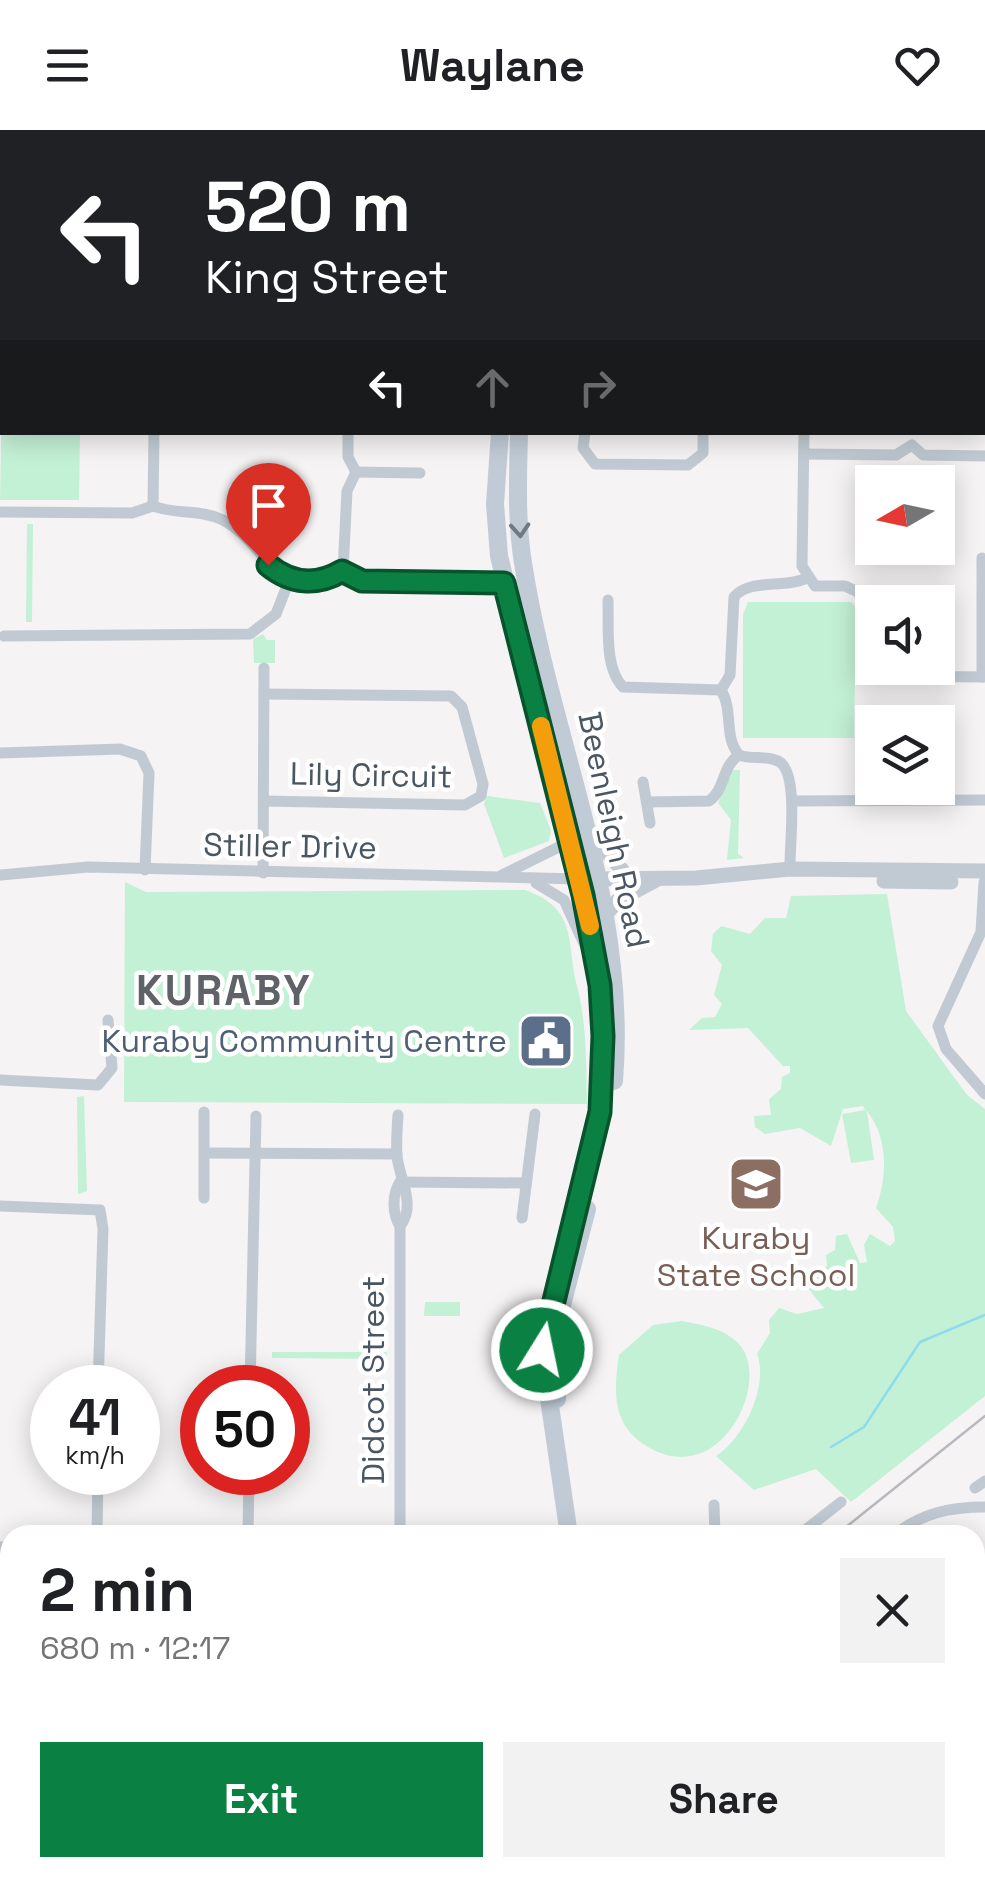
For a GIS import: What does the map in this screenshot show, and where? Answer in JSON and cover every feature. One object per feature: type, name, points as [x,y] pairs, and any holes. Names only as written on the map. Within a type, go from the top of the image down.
[{"type":"main road","name":"Beenleigh Road","points":[[500,435],[496,518],[504,583],[579,880],[600,985],[600,1112],[542,1350],[568,1525]]},
{"type":"main road","name":"Beenleigh Road","points":[[519,435],[518,498],[526,582],[599,878],[618,1029],[611,1114],[556,1344],[558,1407],[580,1525]]},
{"type":"street","points":[[153,506],[154,435]]},
{"type":"street","points":[[348,435],[348,457],[356,472]]},
{"type":"street","points":[[584,435],[584,448],[595,464],[688,465],[703,453],[703,435]]},
{"type":"street","points":[[804,435],[802,566],[814,586],[845,586],[858,592],[864,604],[864,658],[868,670],[879,676],[983,677],[982,558]]},
{"type":"street","points":[[804,454],[896,455],[912,439],[923,455],[985,456]]},
{"type":"street","points":[[356,472],[420,472]]},
{"type":"street","points":[[342,571],[347,491],[356,472]]},
{"type":"street","points":[[0,512],[132,514],[153,506],[172,514],[205,514],[224,521],[268,565],[290,578],[317,581],[342,571],[362,581],[526,582]]},
{"type":"street","points":[[4,636],[250,634],[276,614],[290,578]]},
{"type":"street","points":[[721,690],[730,674],[734,597],[748,587],[784,587],[807,578]]},
{"type":"street","points":[[608,600],[610,648],[620,685],[630,690],[721,690]]},
{"type":"street","name":"Lily Circuit","points":[[263,873],[264,668]]},
{"type":"street","points":[[721,690],[729,703],[730,738],[739,755]]},
{"type":"street","name":"Lily Circuit","points":[[264,801],[465,805],[481,796],[483,784],[462,707],[451,696],[266,694]]},
{"type":"street","points":[[0,754],[120,750],[141,756],[149,773],[145,870]]},
{"type":"street","points":[[739,755],[783,763],[792,801],[790,869]]},
{"type":"street","points":[[646,802],[709,801],[717,796],[726,768],[739,755]]},
{"type":"street","points":[[643,782],[650,824]]},
{"type":"street","points":[[792,801],[985,800]]},
{"type":"street","points":[[587,829],[628,877]]},
{"type":"street","points":[[505,877],[569,842]]},
{"type":"street","name":"Stiller Drive","points":[[0,875],[50,867],[579,880]]},
{"type":"street","points":[[579,880],[790,869],[985,872]]},
{"type":"street","points":[[840,872],[884,881],[984,882],[981,932],[938,1026],[946,1050],[985,1094]]},
{"type":"street","points":[[505,877],[546,885],[560,896],[578,924],[600,985]]},
{"type":"street","points":[[606,913],[618,900],[660,878]]},
{"type":"street","points":[[0,1080],[98,1085],[112,1068],[108,1020]]},
{"type":"street","points":[[204,1112],[204,1198]]},
{"type":"street","points":[[522,1218],[536,1114]]},
{"type":"street","points":[[251,1365],[256,1116]]},
{"type":"street","name":"Didcot Street","points":[[398,1116],[396,1154],[400,1182],[395,1193],[395,1218],[400,1226],[400,1525]]},
{"type":"street","points":[[206,1153],[396,1154]]},
{"type":"street","points":[[400,1182],[524,1183]]},
{"type":"street","points":[[0,1206],[100,1210],[103,1229],[99,1365]]},
{"type":"street","points":[[98,1495],[98,1525]]},
{"type":"street","points":[[248,1525],[249,1495]]},
{"type":"street","points":[[812,1525],[841,1502]]},
{"type":"street","points":[[714,1504],[714,1525]]},
{"type":"street","points":[[911,1525],[930,1514],[958,1507],[985,1507]]},
{"type":"green space","points":[[1,435],[80,435],[79,500],[0,500]]},
{"type":"green space","points":[[27,524],[33,524],[32,622],[26,622]]},
{"type":"green space","points":[[748,602],[851,602],[855,606],[854,738],[743,738],[743,614]]},
{"type":"green space","points":[[263,634],[267,640],[275,640],[275,663],[254,663],[253,639]]},
{"type":"green space","points":[[732,770],[740,770],[738,854],[744,858],[727,860],[731,820],[718,803]]},
{"type":"green space","points":[[487,796],[540,803],[551,830],[549,841],[504,858],[484,804]]},
{"type":"green space","points":[[125,882],[146,892],[525,890],[542,898],[562,917],[570,942],[584,1029],[587,1104],[124,1102]]},
{"type":"green space","points":[[887,894],[906,1011],[967,1095],[985,1109],[985,1396],[851,1502],[816,1469],[754,1490],[716,1456],[736,1437],[752,1410],[760,1381],[757,1354],[770,1333],[769,1320],[779,1308],[797,1314],[824,1308],[807,1287],[827,1266],[826,1255],[835,1250],[836,1236],[847,1234],[860,1263],[867,1262],[864,1245],[870,1234],[890,1246],[895,1241],[893,1227],[876,1208],[884,1158],[879,1134],[867,1111],[874,1160],[851,1163],[842,1114],[865,1110],[863,1106],[843,1109],[831,1146],[800,1128],[765,1134],[755,1127],[754,1116],[771,1115],[769,1099],[781,1089],[782,1077],[790,1073],[790,1066],[783,1066],[748,1028],[689,1030],[702,1018],[715,1017],[722,1004],[714,995],[722,965],[711,951],[713,934],[721,926],[750,934],[765,918],[786,918],[791,896]]},
{"type":"green space","points":[[84,1096],[87,1191],[78,1194],[77,1097]]},
{"type":"green space","points":[[425,1302],[460,1302],[460,1316],[424,1316]]},
{"type":"green space","points":[[682,1321],[719,1331],[738,1343],[747,1360],[749,1381],[733,1426],[717,1444],[696,1455],[672,1456],[645,1445],[626,1427],[617,1405],[616,1381],[619,1355],[653,1325]]},
{"type":"green space","points":[[272,1352],[387,1352],[387,1359],[272,1358]]},
{"type":"waterway","points":[[831,1447],[864,1427],[920,1342],[985,1315]]},
{"type":"railway","points":[[849,1525],[985,1416]]},
{"type":"slow traffic","points":[[541,726],[590,926]]},
{"type":"place","name":"Kuraby Community Centre","points":[[546,1041]]},
{"type":"place","name":"Kuraby State School","points":[[756,1184]]},
{"type":"district","name":"KURABY","points":[[224,990]]},
{"type":"route","points":[[268,565],[280,575],[298,581],[329,579],[342,571],[362,581],[504,583],[591,930],[603,1036],[600,1112],[556,1279],[542,1350]]}]
